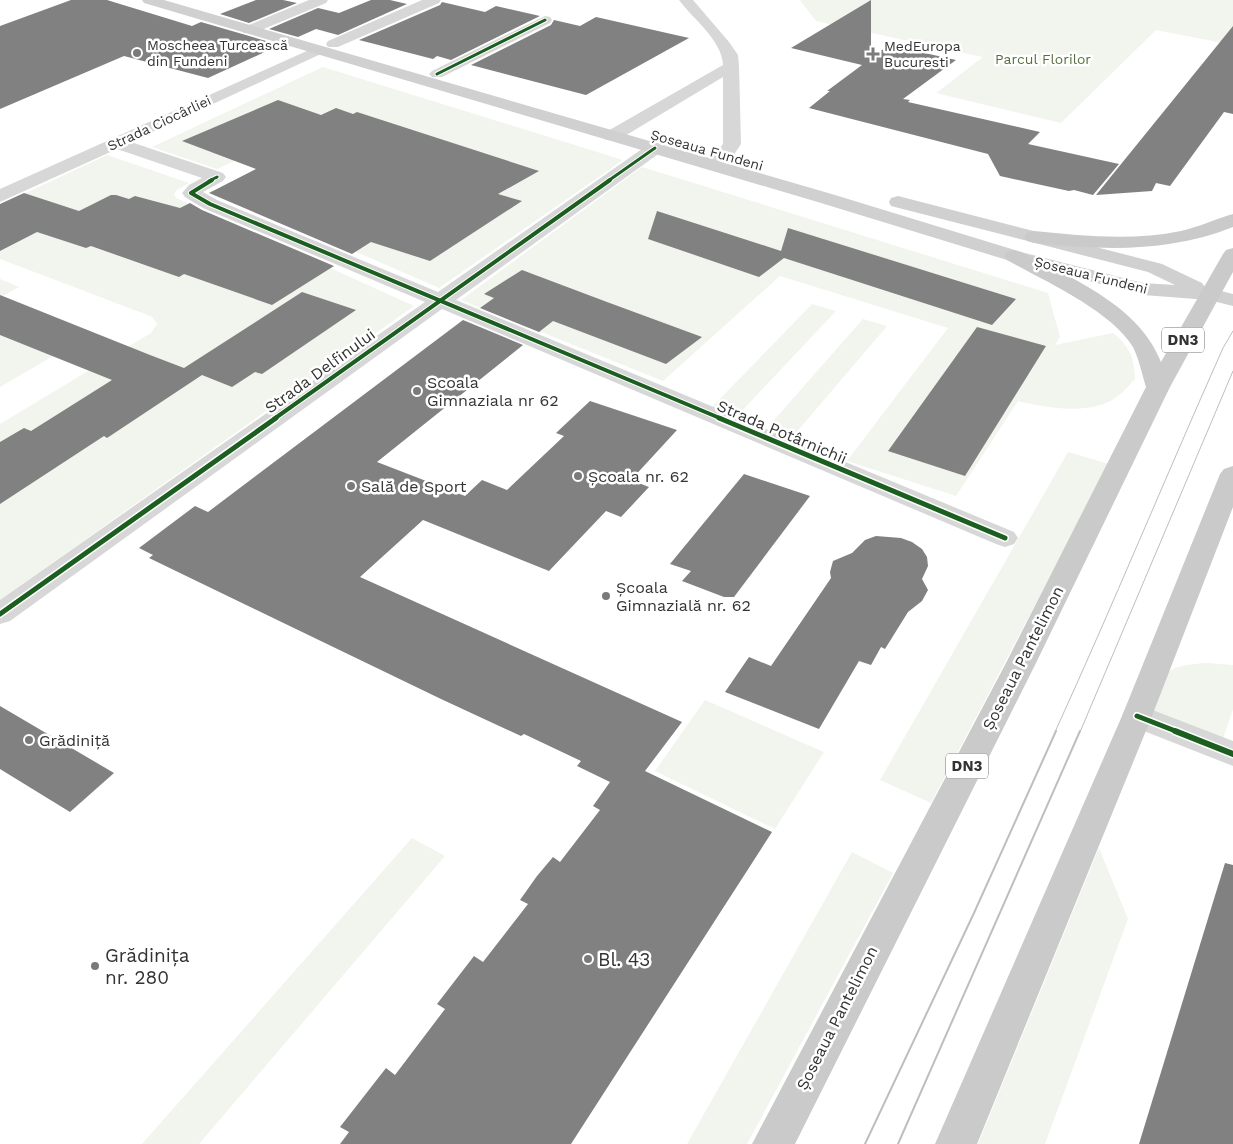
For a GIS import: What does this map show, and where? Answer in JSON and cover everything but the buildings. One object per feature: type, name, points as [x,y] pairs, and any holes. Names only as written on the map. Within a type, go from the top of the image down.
[{"type":"main road","name":"Șoseaua Fundeni","points":[[149,0],[256,27],[718,159],[1014,256],[1143,289],[1210,294]]},
{"type":"main road","name":"Șoseaua Fundeni","points":[[182,0],[256,27]]},
{"type":"main road","name":"Șoseaua Fundeni","points":[[325,47],[437,74],[620,131],[655,148],[718,159],[882,198],[1155,268],[1210,294]]},
{"type":"main road","points":[[1034,236],[1107,243],[1171,240],[1201,232],[1233,220]]},
{"type":"main road","name":"Șoseaua Pantelimon","points":[[773,1144],[1021,663],[1158,387],[1233,254]]},
{"type":"main road","points":[[1014,256],[1060,281],[1124,323],[1141,343],[1150,360],[1158,387]]},
{"type":"main road","points":[[1210,294],[1233,300]]},
{"type":"main road","points":[[956,1144],[1136,716],[1233,474]]},
{"type":"street","points":[[256,27],[320,0]]},
{"type":"street","name":"Strada Ciocârliei","points":[[0,196],[325,47],[434,0]]},
{"type":"street","points":[[686,0],[722,42],[730,55],[732,144],[718,159]]},
{"type":"street","points":[[437,74],[545,20]]},
{"type":"street","points":[[620,131],[731,66]]},
{"type":"street","name":"Strada Potârnichii","points":[[117,143],[217,178],[195,189],[191,193],[195,197],[439,302],[1004,538]]},
{"type":"street","name":"Strada Delfinului","points":[[0,614],[655,148]]},
{"type":"street","points":[[1136,716],[1233,754]]},
{"type":"green space","name":"Parcul Florilor","points":[[800,0],[1233,0],[1233,45],[1156,30],[1061,123],[936,93],[983,57],[816,21]]},
{"type":"green space","points":[[323,67],[623,160],[439,288],[345,247],[281,139],[217,169],[152,147]]},
{"type":"green space","points":[[107,155],[189,183],[177,190],[174,194],[176,198],[414,306],[0,600],[0,424],[151,333],[157,324],[152,317],[145,314],[0,259],[0,205]]},
{"type":"green space","points":[[642,167],[1048,293],[1060,337],[1055,345],[1113,333],[1130,353],[1134,364],[1135,379],[1118,396],[1096,406],[1070,409],[1018,401],[956,496],[847,461],[948,328],[780,276],[663,381],[461,300]]},
{"type":"green space","points":[[0,279],[19,287],[3,296],[69,323],[53,356],[0,387]]},
{"type":"green space","points":[[812,304],[836,311],[737,416],[712,407]]},
{"type":"green space","points":[[863,319],[887,326],[794,435],[768,427]]},
{"type":"green space","points":[[1068,452],[1109,464],[931,803],[880,780]]},
{"type":"green space","points":[[1206,663],[1233,665],[1233,709],[1222,742],[1149,713],[1161,681],[1166,674],[1180,667]]},
{"type":"green space","points":[[705,700],[824,752],[775,829],[655,771]]},
{"type":"green space","points":[[412,838],[445,856],[199,1144],[142,1144]]},
{"type":"green space","points":[[1099,848],[1128,919],[1045,1144],[978,1144]]},
{"type":"green space","points":[[852,852],[893,873],[747,1144],[687,1144]]},
{"type":"tram line","points":[[1055,732],[1223,348],[1233,331]]},
{"type":"tram line","points":[[1080,732],[1233,371]]},
{"type":"tram line","points":[[865,1144],[974,913],[1056,731]]},
{"type":"tram line","points":[[898,1144],[1080,731]]},
{"type":"cycle path","points":[[437,74],[545,20]]},
{"type":"cycle path","points":[[0,614],[655,148]]},
{"type":"cycle path","points":[[217,177],[191,193],[210,204],[1005,538]]},
{"type":"cycle path","points":[[1137,716],[1233,754]]},
{"type":"place","name":"Moscheea Turcească din Fundeni","points":[[137,53]]},
{"type":"place","name":"MedEuropa Bucuresti","points":[[873,54]]},
{"type":"place","name":"Scoala Gimnaziala nr 62","points":[[417,391]]},
{"type":"place","name":"Școala nr. 62","points":[[578,476]]},
{"type":"place","name":"Sală de Sport","points":[[351,486]]},
{"type":"place","name":"Școala Gimnazială nr. 62","points":[[606,596]]},
{"type":"place","name":"Grădiniță","points":[[29,740]]},
{"type":"place","name":"Bl. 43","points":[[588,959]]},
{"type":"place","name":"Grădinița nr. 280","points":[[95,966]]}]
